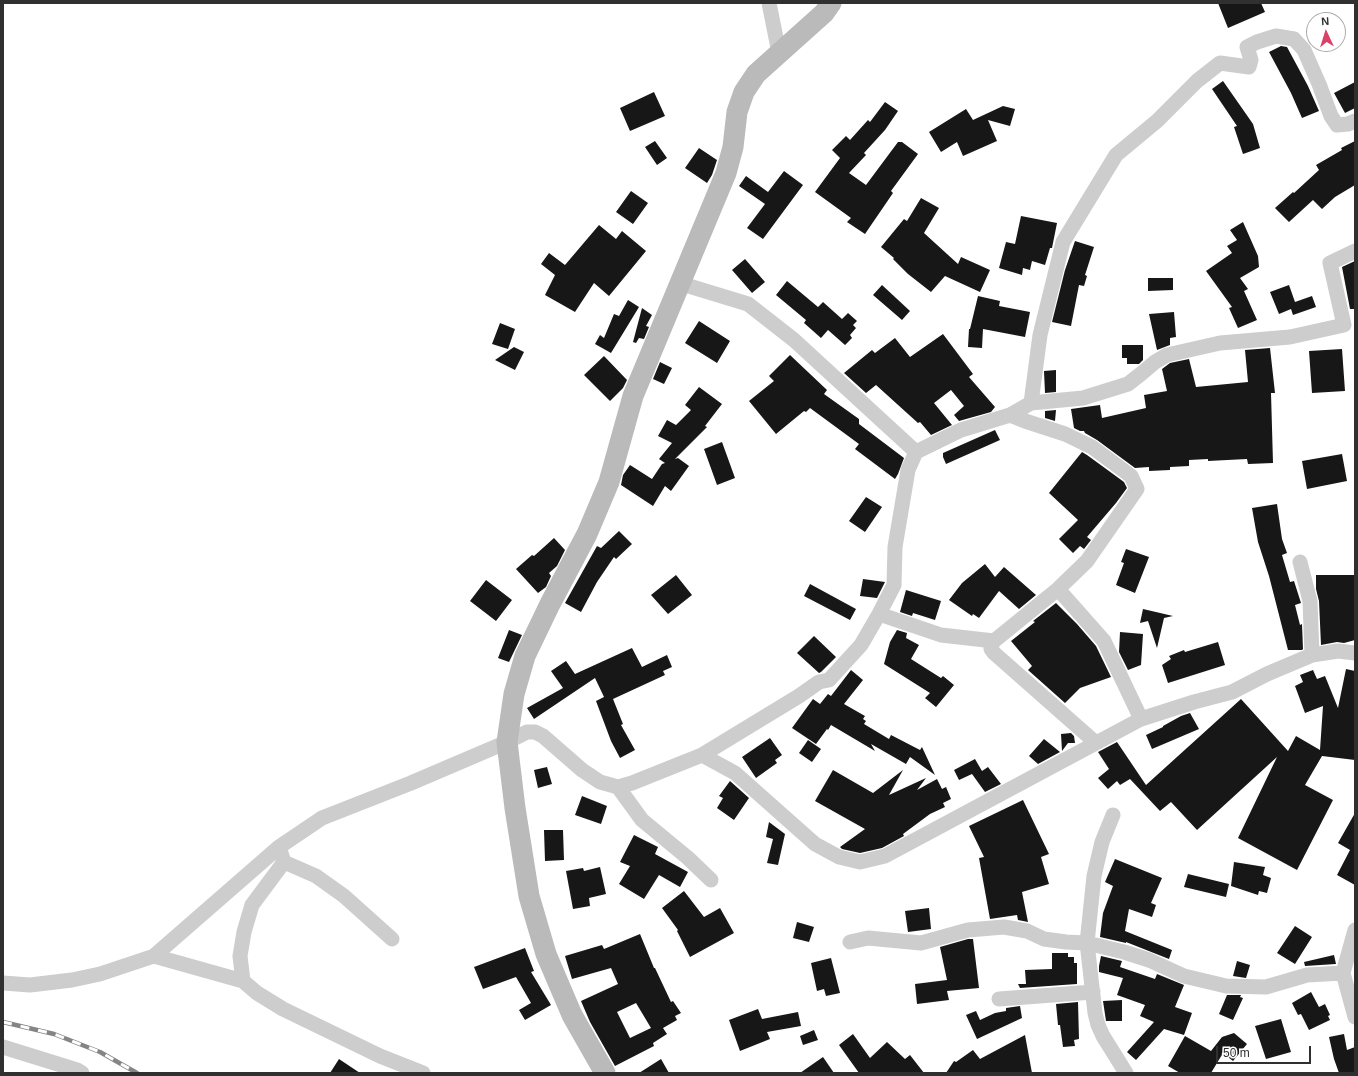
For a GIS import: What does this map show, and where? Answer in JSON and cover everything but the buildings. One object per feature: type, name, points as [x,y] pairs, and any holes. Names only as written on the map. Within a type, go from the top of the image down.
[{"type":"street","points":[[768,3],[779,53]]},
{"type":"street","points":[[605,1073],[572,1015],[546,954],[529,896],[515,808],[507,742],[514,694],[525,656],[550,604],[587,534],[609,482],[633,396],[726,173],[733,148],[737,112],[744,92],[756,74],[824,13],[831,3]]},
{"type":"street","points":[[1031,403],[1040,335],[1063,242],[1116,155],[1157,121],[1197,81],[1220,63],[1249,67],[1250,60],[1247,47],[1257,42],[1276,36],[1294,39],[1304,50],[1331,116],[1337,125],[1348,124],[1355,121]]},
{"type":"street","points":[[3,982],[30,985],[72,980],[100,974],[154,956],[279,847],[322,818],[411,783],[527,732],[535,732],[543,736],[582,770],[600,782],[618,787],[632,783],[702,755],[799,696],[819,682],[829,680],[861,645],[894,585],[895,547],[908,470],[916,452],[961,430],[1010,415],[1031,403],[1083,398],[1128,384],[1155,362],[1167,355],[1220,343],[1290,337],[1344,325],[1330,263],[1355,251]]},
{"type":"street","points":[[679,283],[748,304],[794,340],[916,452]]},
{"type":"street","points":[[1010,415],[1065,434],[1092,448],[1131,476],[1137,489],[1087,561],[1058,589],[994,641],[991,646],[991,650],[994,653],[1096,743]]},
{"type":"street","points":[[1300,562],[1310,601],[1312,655]]},
{"type":"street","points":[[1058,589],[1104,641],[1141,719]]},
{"type":"street","points":[[879,614],[941,635],[994,641]]},
{"type":"street","points":[[702,755],[735,773],[815,844],[838,858],[860,862],[886,856],[1141,719],[1194,702],[1232,692],[1267,674],[1312,655],[1338,651],[1355,653]]},
{"type":"street","points":[[618,787],[642,820],[688,858],[711,880]]},
{"type":"street","points":[[1113,815],[1102,842],[1094,876],[1087,944],[1095,1014],[1098,1025],[1103,1036],[1126,1073]]},
{"type":"street","points":[[279,847],[284,862],[316,876],[344,896],[392,939]]},
{"type":"street","points":[[243,981],[240,956],[244,932],[252,905],[284,862]]},
{"type":"street","points":[[850,942],[868,938],[921,943],[968,930],[1004,927],[1027,931],[1044,939],[1087,944],[1124,952],[1149,960],[1184,976],[1226,986],[1266,987],[1307,975],[1343,973]]},
{"type":"street","points":[[1355,930],[1343,973],[1355,1017]]},
{"type":"street","points":[[154,956],[243,981],[257,993],[290,1012],[380,1056],[423,1073]]},
{"type":"street","points":[[999,999],[1093,992]]},
{"type":"street","points":[[3,1047],[77,1070],[82,1073]]},
{"type":"railway","points":[[3,1022],[54,1034],[100,1052],[137,1073]]}]
